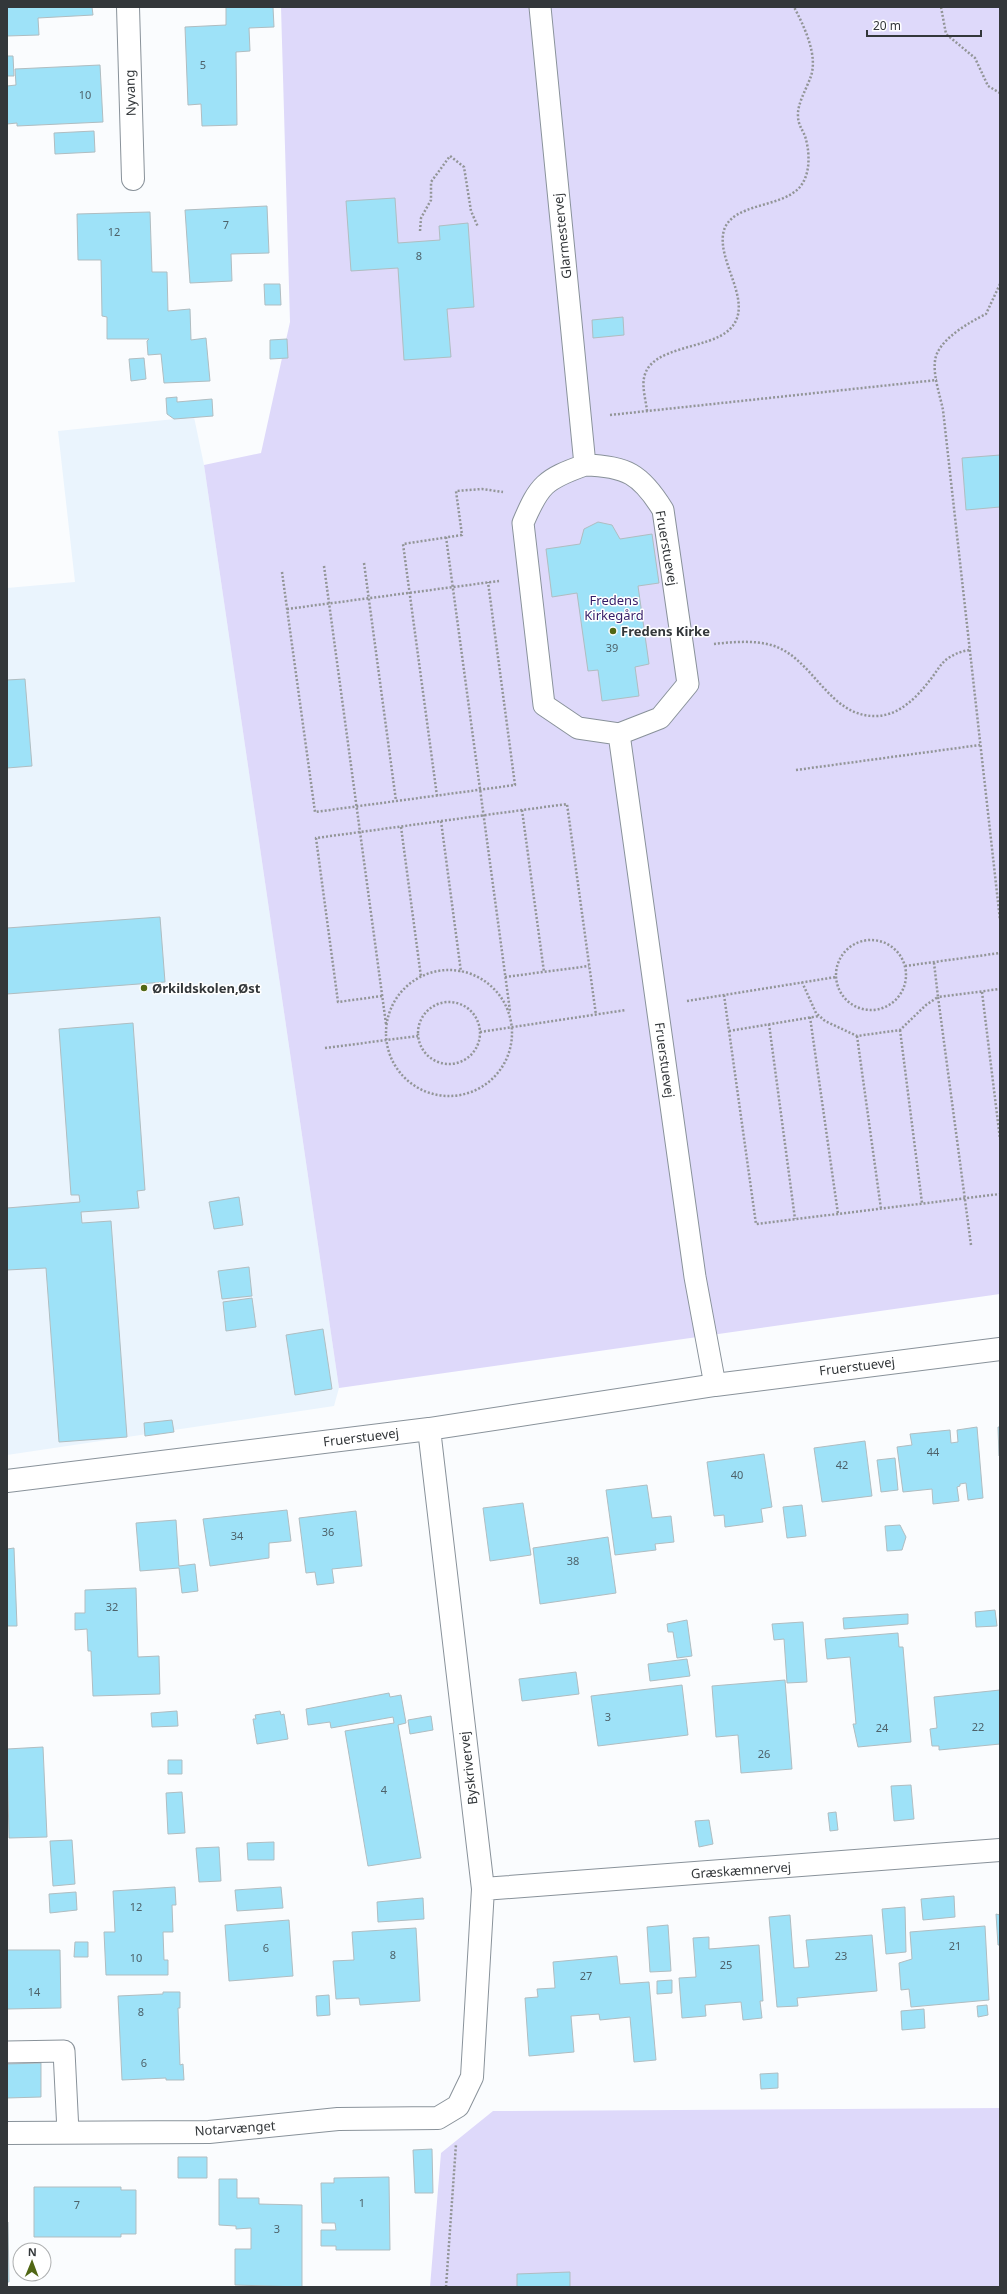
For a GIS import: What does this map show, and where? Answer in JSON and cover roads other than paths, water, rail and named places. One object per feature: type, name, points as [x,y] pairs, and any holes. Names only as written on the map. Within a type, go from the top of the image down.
[{"type":"street","name":"Nyvang","points":[[128,7],[133,178]]},
{"type":"street","name":"Fruerstuevej","points":[[7,1481],[429,1428],[715,1385],[1000,1349]]},
{"type":"street","name":"Byskrivervej","points":[[429,1428],[483,1889],[472,2077],[458,2106]]},
{"type":"street","name":"Græskæmnervej","points":[[483,1889],[1000,1850]]},
{"type":"street","name":"Notarvænget","points":[[7,2133],[209,2132],[338,2119],[438,2118],[458,2106]]},
{"type":"lane","name":"Glarmestervej","points":[[540,7],[585,465]]},
{"type":"lane","name":"Fruerstuevej","points":[[585,465],[610,466],[634,475],[651,490],[663,510],[688,684],[660,718],[619,734],[578,728],[544,705],[523,523],[534,495],[556,475],[585,465]]},
{"type":"lane","name":"Fruerstuevej","points":[[619,734],[695,1277],[715,1385]]},
{"type":"lane","points":[[7,2052],[64,2051],[68,2132]]},
{"type":"place","name":"Fredens Kirke","points":[[613,631]]},
{"type":"place","name":"Ørkildskolen,Øst","points":[[144,988]]},
{"type":"park label","name":"Fredens Kirkegård","points":[[614,608]]}]
